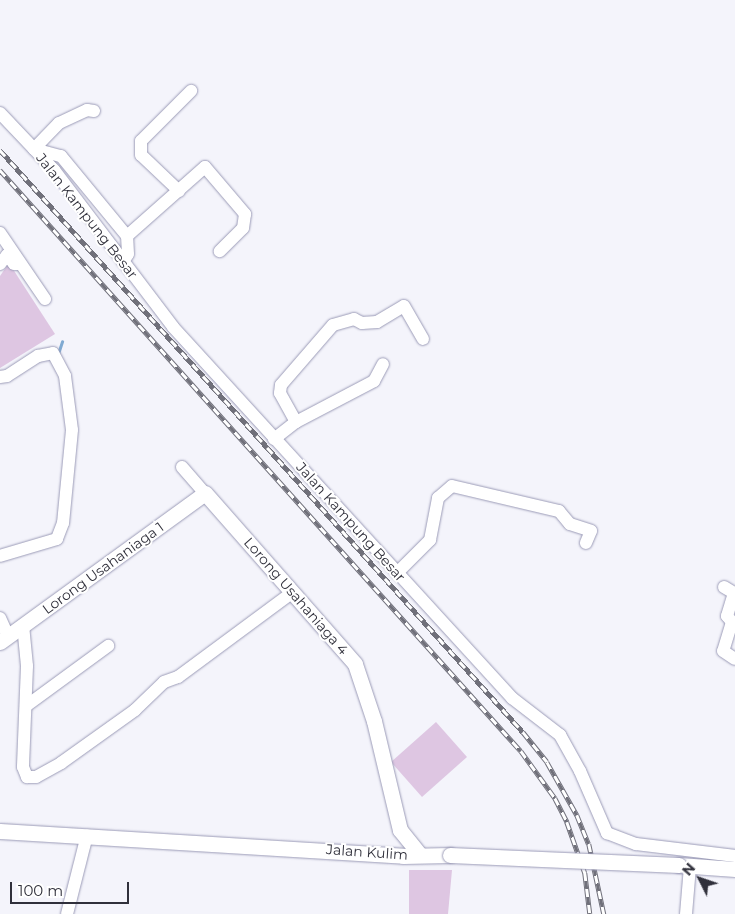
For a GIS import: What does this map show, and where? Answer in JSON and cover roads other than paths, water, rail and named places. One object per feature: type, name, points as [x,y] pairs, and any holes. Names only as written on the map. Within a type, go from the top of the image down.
[{"type":"main road","name":"Lorong Usahaniaga 4","points":[[205,493],[342,645],[364,684],[400,830]]},
{"type":"main road","name":"Lorong Usahaniaga 1","points":[[4,639],[205,493]]},
{"type":"main road","points":[[371,852],[396,844],[400,830]]},
{"type":"main road","points":[[400,830],[420,855]]},
{"type":"main road","name":"Jalan Kulim","points":[[0,831],[420,855],[735,869]]},
{"type":"street","points":[[179,191],[141,155],[141,141],[191,92]]},
{"type":"street","points":[[94,111],[87,110],[59,123],[34,149],[60,156],[127,236],[128,254],[124,262]]},
{"type":"street","name":"Jalan Kampung Besar","points":[[0,113],[34,149],[174,327],[274,439],[520,706],[560,735],[580,771],[607,833],[646,846],[735,856]]},
{"type":"street","points":[[127,236],[205,166],[245,214],[242,228],[220,251]]},
{"type":"street","points":[[0,233],[22,262],[45,299]]},
{"type":"street","points":[[3,259],[14,264],[22,262]]},
{"type":"street","points":[[296,422],[280,393],[281,385],[332,325],[354,319],[362,323],[376,322],[404,306],[423,339]]},
{"type":"street","points":[[0,377],[7,376],[38,356],[53,353],[64,376],[72,430],[63,524],[57,539],[1,554]]},
{"type":"street","points":[[274,439],[296,422],[374,381],[383,364]]},
{"type":"street","name":"Lorong Usahaniaga 4","points":[[182,467],[205,493]]},
{"type":"street","points":[[397,573],[430,540],[438,498],[452,486],[558,512],[570,524],[591,531],[586,542]]},
{"type":"street","points":[[724,587],[734,593],[727,616],[732,622],[723,651],[735,659]]},
{"type":"street","points":[[23,625],[27,666],[23,768],[27,776],[36,777],[61,763],[135,710],[164,682],[178,677],[294,592]]},
{"type":"street","points":[[0,618],[4,639]]},
{"type":"street","points":[[26,706],[108,646]]},
{"type":"street","points":[[68,914],[87,835]]},
{"type":"street","points":[[685,866],[686,914]]},
{"type":"waterway","points":[[58,354],[62,342]]},
{"type":"railway","points":[[0,150],[523,732],[547,762],[577,815],[589,844],[604,914]]},
{"type":"railway","points":[[0,170],[521,751],[555,798],[567,822],[585,873],[590,914]]}]
